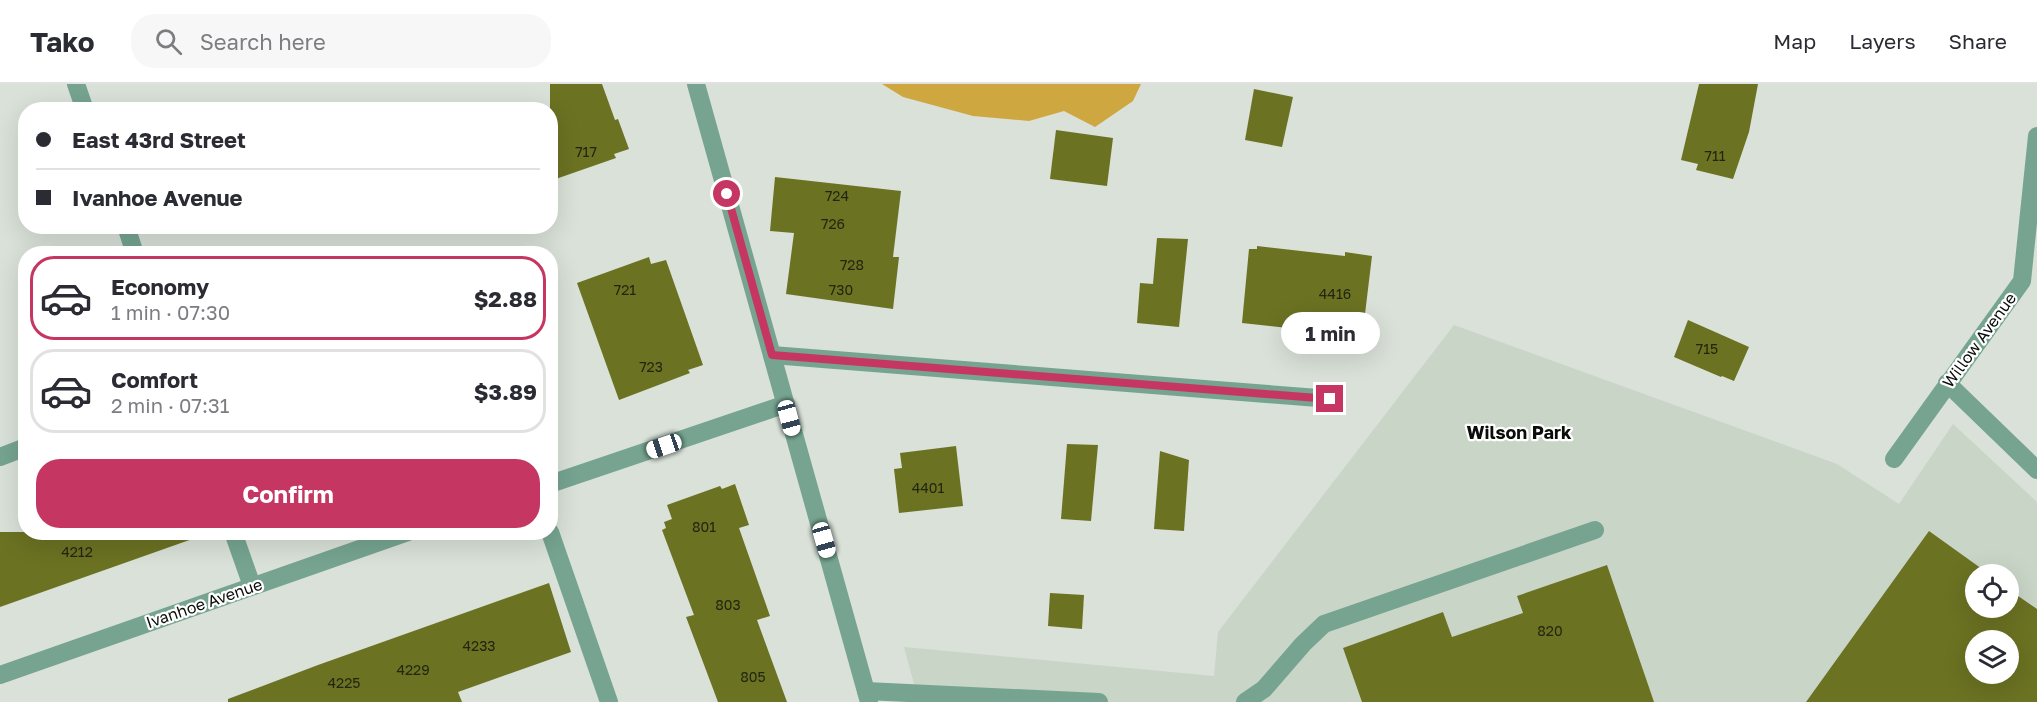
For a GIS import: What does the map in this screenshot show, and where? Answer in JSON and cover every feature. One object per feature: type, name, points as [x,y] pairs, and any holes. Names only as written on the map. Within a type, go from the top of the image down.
[{"type":"street","points":[[76,84],[82,102]]},
{"type":"street","points":[[696,84],[867,697],[1099,702]]},
{"type":"street","name":"Willow Avenue","points":[[1894,459],[1947,383],[2029,283],[2037,136]]},
{"type":"street","points":[[772,355],[1330,399]]},
{"type":"street","points":[[1947,383],[2037,470]]},
{"type":"street","points":[[558,481],[786,404]]},
{"type":"street","points":[[0,457],[18,450]]},
{"type":"street","points":[[1245,702],[1264,690],[1297,650],[1324,624],[1595,530]]},
{"type":"street","points":[[236,540],[252,586]]},
{"type":"street","name":"Ivanhoe Avenue","points":[[0,675],[385,540]]},
{"type":"street","points":[[553,540],[609,702]]},
{"type":"shaded area","points":[[882,84],[1141,84],[1133,101],[1095,127],[1064,111],[1029,121],[973,116],[903,97]]},
{"type":"shaded area","points":[[1454,325],[1837,464],[1899,504],[1953,424],[2037,502],[2037,702],[919,702],[904,647],[1214,676],[1218,632]]},
{"type":"building","points":[[550,84],[602,84],[615,120],[618,119],[629,149],[614,154],[616,158],[558,178],[558,102],[550,102]]},
{"type":"building","points":[[1699,84],[1758,84],[1749,132],[1733,179],[1696,170],[1698,164],[1681,160]]},
{"type":"building","points":[[1254,89],[1293,97],[1282,147],[1245,140]]},
{"type":"building","points":[[1056,130],[1113,138],[1107,186],[1050,179]]},
{"type":"building","points":[[775,177],[901,191],[893,257],[899,257],[893,309],[786,294],[794,233],[770,231]]},
{"type":"building","points":[[1157,238],[1188,239],[1179,327],[1137,323],[1140,283],[1153,284]]},
{"type":"building","points":[[1257,246],[1345,256],[1345,252],[1372,256],[1361,347],[1330,343],[1332,333],[1242,323],[1249,249],[1257,249]]},
{"type":"building","points":[[649,257],[651,264],[666,260],[703,365],[688,370],[690,373],[619,400],[577,283]]},
{"type":"building","points":[[1688,320],[1749,347],[1734,381],[1674,357]]},
{"type":"building","points":[[1067,444],[1098,445],[1091,521],[1061,519]]},
{"type":"building","points":[[956,446],[963,506],[899,513],[894,469],[902,468],[900,453]]},
{"type":"building","points":[[1160,451],[1189,460],[1184,531],[1154,529]]},
{"type":"building","points":[[735,484],[749,525],[739,528],[770,616],[757,620],[787,702],[718,702],[686,617],[694,615],[662,530],[666,528],[664,522],[672,519],[667,505],[720,486],[722,489]]},
{"type":"building","points":[[1929,531],[1975,564],[1965,564],[1965,618],[2019,618],[2019,597],[2037,609],[2037,702],[1806,702]]},
{"type":"building","points":[[0,532],[18,532],[18,540],[190,540],[0,607]]},
{"type":"building","points":[[1607,565],[1654,702],[1362,702],[1343,648],[1443,612],[1452,637],[1523,613],[1517,596]]},
{"type":"building","points":[[549,583],[571,652],[458,692],[462,702],[228,702],[228,699],[318,665]]},
{"type":"building","points":[[1050,593],[1084,595],[1082,629],[1048,626]]},
{"type":"district","name":"Wilson Park","points":[[1519,433]]},
{"type":"route","points":[[727,194],[772,355],[1330,399]]}]
